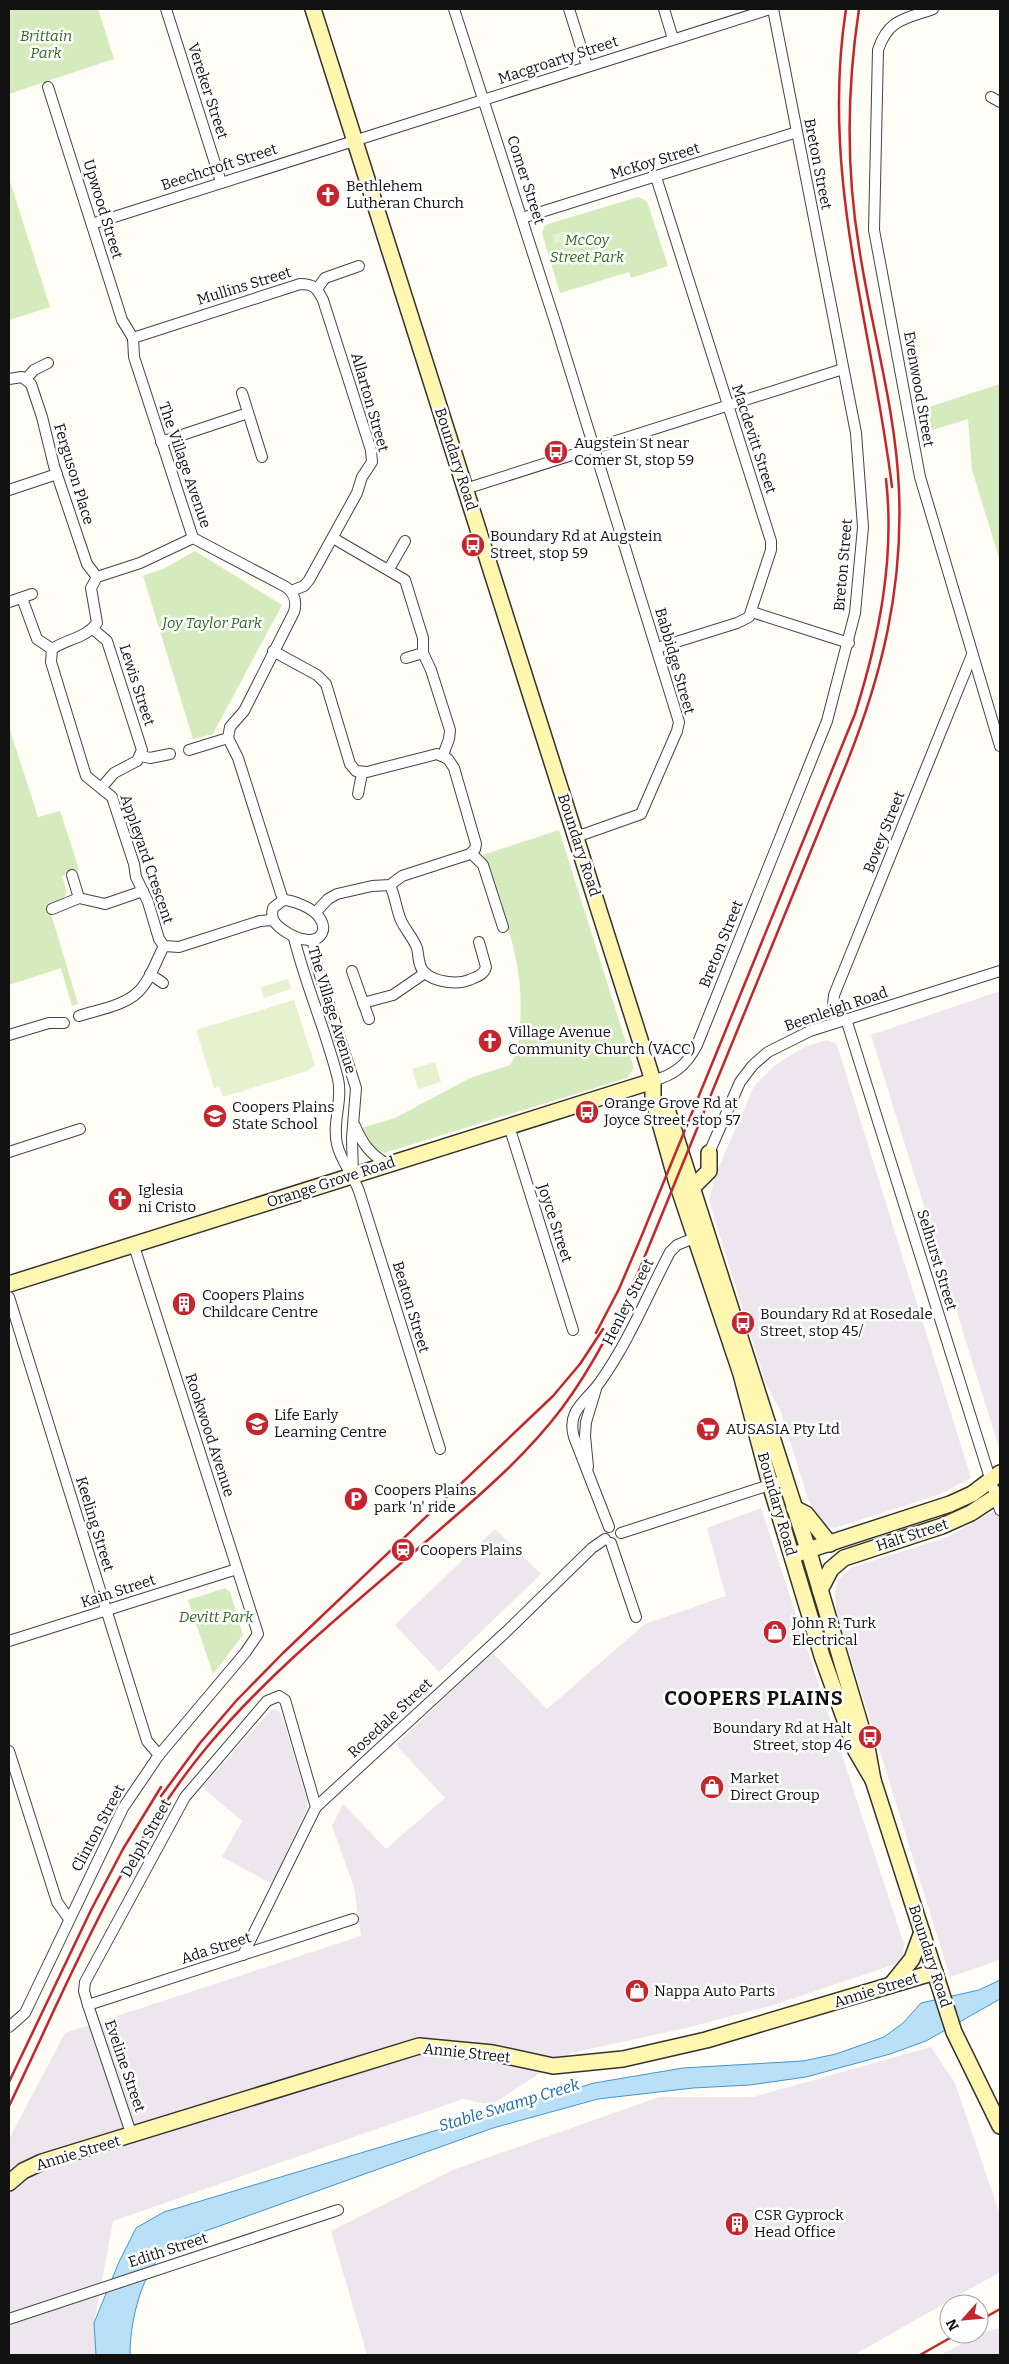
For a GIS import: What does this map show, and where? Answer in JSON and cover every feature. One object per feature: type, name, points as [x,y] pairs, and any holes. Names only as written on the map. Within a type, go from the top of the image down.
[{"type":"main road","name":"Boundary Road","points":[[313,9],[653,1081],[655,1103],[694,1238],[743,1381],[770,1484],[834,1694],[856,1751],[873,1780]]},
{"type":"main road","name":"Boundary Road","points":[[653,1081],[663,1096],[809,1555],[867,1746],[873,1780],[954,2032],[1000,2126]]},
{"type":"main road","name":"Orange Grove Road","points":[[9,1284],[653,1081]]},
{"type":"main road","points":[[692,1188],[709,1171],[709,1153]]},
{"type":"main road","name":"Halt Street","points":[[809,1555],[830,1544],[950,1504],[996,1477]]},
{"type":"main road","name":"Halt Street","points":[[793,1560],[809,1555],[844,1549],[865,1551],[942,1526],[999,1500]]},
{"type":"main road","points":[[794,1508],[806,1514],[830,1544]]},
{"type":"main road","points":[[820,1590],[836,1563],[865,1551]]},
{"type":"main road","points":[[891,1985],[912,1959],[922,1932]]},
{"type":"main road","name":"Annie Street","points":[[9,2183],[23,2171],[42,2162],[132,2136],[419,2046],[493,2053],[554,2066],[623,2059],[706,2040],[935,1972]]},
{"type":"street","name":"Vereker Street","points":[[166,9],[221,182]]},
{"type":"street","name":"Comer Street","points":[[454,9],[594,447]]},
{"type":"street","points":[[569,9],[587,66]]},
{"type":"street","points":[[664,9],[673,39]]},
{"type":"street","name":"Macgroarty Street","points":[[355,141],[771,9]]},
{"type":"street","name":"Breton Street","points":[[653,1081],[681,1069],[688,1061],[696,1045],[827,721],[849,643],[855,613],[863,527],[856,433],[771,9]]},
{"type":"street","name":"Evenwood Street","points":[[933,9],[902,20],[887,28],[878,50],[874,230],[920,477],[1000,746]]},
{"type":"street","name":"Upwood Street","points":[[48,87],[122,320],[133,338]]},
{"type":"street","name":"McKoy Street","points":[[522,218],[656,178],[797,132]]},
{"type":"street","name":"Beechcroft Street","points":[[92,224],[355,141]]},
{"type":"street","name":"Macdevitt Street","points":[[656,178],[771,541],[771,550],[752,612]]},
{"type":"street","points":[[317,289],[325,278],[359,266]]},
{"type":"street","name":"Mullins Street","points":[[133,338],[300,284],[310,284],[317,289]]},
{"type":"street","name":"Allarton Street","points":[[291,591],[306,584],[357,493],[362,477],[369,469],[372,457],[324,300],[317,289]]},
{"type":"street","name":"The Village Avenue","points":[[133,338],[134,357],[193,538],[291,591]]},
{"type":"street","points":[[9,379],[16,377],[26,379],[34,370],[48,363]]},
{"type":"street","points":[[465,489],[843,369]]},
{"type":"street","name":"Ferguson Place","points":[[26,379],[31,384],[42,417],[57,474],[87,564],[97,577]]},
{"type":"street","points":[[242,393],[262,457]]},
{"type":"street","points":[[161,442],[248,413]]},
{"type":"street","name":"Babbidge Street","points":[[576,837],[641,814],[677,731],[679,722],[594,447]]},
{"type":"street","points":[[9,490],[57,474]]},
{"type":"street","points":[[22,598],[37,639],[52,650],[93,629],[97,623],[91,588],[97,577],[140,564],[193,538]]},
{"type":"street","points":[[333,538],[401,576],[407,586],[423,638],[423,653],[431,670],[450,730],[443,755]]},
{"type":"street","points":[[389,569],[405,541]]},
{"type":"street","points":[[283,900],[238,758],[228,738],[230,727],[244,711],[294,612],[296,604],[291,591]]},
{"type":"street","points":[[9,602],[32,594]]},
{"type":"street","points":[[657,648],[737,623],[749,617],[752,612],[849,643]]},
{"type":"street","name":"Lewis Street","points":[[93,629],[107,642],[142,750],[141,756]]},
{"type":"street","name":"Appleyard Crescent","points":[[52,650],[51,662],[84,770],[90,781],[102,787],[112,797],[159,939],[164,946],[179,946],[260,921],[273,920]]},
{"type":"street","points":[[273,651],[323,680],[332,698],[350,764],[356,770],[362,773],[430,755],[443,755],[454,768],[476,844],[471,853],[402,876],[390,886],[372,886],[337,894],[328,899],[316,912],[289,900],[283,900],[272,908],[273,920]]},
{"type":"street","points":[[406,658],[423,653]]},
{"type":"street","name":"Bovey Street","points":[[841,1020],[833,1005],[834,996],[972,655]]},
{"type":"street","points":[[189,750],[228,738]]},
{"type":"street","points":[[102,787],[114,773],[128,767],[141,756],[150,758],[170,754]]},
{"type":"street","points":[[358,794],[362,773]]},
{"type":"street","points":[[471,853],[483,865],[503,927]]},
{"type":"street","points":[[72,875],[79,898]]},
{"type":"street","points":[[390,886],[396,898],[400,917],[414,942],[420,966],[432,978],[454,983],[479,976],[486,967],[479,942]]},
{"type":"street","points":[[52,909],[79,898],[105,904],[143,891]]},
{"type":"street","name":"The Village Avenue","points":[[273,920],[276,926],[294,938],[302,941],[313,941],[319,937],[322,929],[322,922],[316,912]]},
{"type":"street","name":"The Village Avenue","points":[[294,938],[305,982],[340,1090],[335,1126],[337,1144],[343,1161],[353,1174]]},
{"type":"street","name":"The Village Avenue","points":[[313,941],[316,964],[356,1088],[355,1125],[352,1138],[353,1174]]},
{"type":"street","points":[[79,1016],[126,1000],[137,993],[150,974],[164,946]]},
{"type":"street","points":[[352,971],[368,1019]]},
{"type":"street","name":"Beenleigh Road","points":[[709,1153],[740,1082],[753,1065],[768,1052],[788,1041],[841,1020],[1000,971]]},
{"type":"street","points":[[363,1003],[393,995],[425,973]]},
{"type":"street","points":[[150,974],[162,983]]},
{"type":"street","name":"Selhurst Street","points":[[841,1020],[996,1477],[999,1500]]},
{"type":"street","points":[[9,1035],[49,1022],[64,1023]]},
{"type":"street","points":[[355,1125],[361,1140],[372,1156],[387,1164]]},
{"type":"street","name":"Joyce Street","points":[[509,1126],[574,1330]]},
{"type":"street","points":[[9,1152],[80,1129]]},
{"type":"street","name":"Beaton Street","points":[[353,1174],[440,1449]]},
{"type":"street","name":"Henley Street","points":[[609,1526],[588,1467],[581,1458],[572,1423],[575,1410],[596,1388],[622,1350],[670,1252],[677,1245],[694,1238]]},
{"type":"street","name":"Rookwood Avenue","points":[[134,1246],[258,1634]]},
{"type":"street","name":"Keeling Street","points":[[9,1297],[147,1741],[159,1755]]},
{"type":"street","points":[[621,1533],[785,1480]]},
{"type":"street","points":[[621,1533],[616,1527],[609,1526],[604,1531],[636,1617]]},
{"type":"street","points":[[608,1541],[619,1541],[621,1533]]},
{"type":"street","name":"Rosedale Street","points":[[243,1955],[316,1807],[506,1632],[592,1548],[608,1541]]},
{"type":"street","name":"Kain Street","points":[[9,1641],[237,1569]]},
{"type":"street","name":"Clinton Street","points":[[9,2027],[25,2013],[68,1919],[123,1808],[159,1755],[245,1653],[258,1634]]},
{"type":"street","name":"Delph Street","points":[[88,2005],[84,1991],[84,1982],[185,1797],[267,1701],[279,1696],[285,1700],[316,1807]]},
{"type":"street","points":[[9,1751],[57,1902],[68,1919]]},
{"type":"street","name":"Ada Street","points":[[88,2005],[353,1919]]},
{"type":"street","name":"Eveline Street","points":[[88,2005],[132,2136]]},
{"type":"street","name":"Edith Street","points":[[9,2319],[338,2210]]},
{"type":"shaded area","points":[[1000,991],[1000,1451],[871,1035]]},
{"type":"shaded area","points":[[827,1040],[836,1044],[838,1048],[971,1478],[940,1494],[835,1528],[825,1526],[809,1502],[781,1412],[766,1384],[709,1201],[715,1176],[754,1086],[774,1066],[804,1047]]},
{"type":"shaded area","points":[[761,1508],[904,1944],[903,1955],[896,1964],[774,2005],[686,2028],[571,2053],[491,2105],[463,2099],[113,2221],[94,2323],[96,2355],[9,2355],[9,2139],[65,2033],[361,1936],[354,1887],[332,1826],[343,1804],[386,1849],[445,1798],[396,1745],[492,1652],[547,1709],[645,1624],[726,1596],[707,1528]]},
{"type":"shaded area","points":[[1000,1508],[1000,1960],[950,1977],[836,1610],[835,1592],[838,1580],[850,1568],[947,1537]]},
{"type":"shaded area","points":[[495,1529],[541,1574],[439,1672],[395,1625]]},
{"type":"shaded area","points":[[272,1709],[279,1711],[283,1719],[307,1799],[307,1808],[272,1884],[222,1857],[242,1821],[202,1787]]},
{"type":"shaded area","points":[[931,2047],[955,2083],[1000,2215],[1000,2272],[961,2294],[939,2294],[939,2307],[854,2355],[367,2355],[331,2231],[453,2170],[659,2097],[753,2097]]},
{"type":"shaded area","points":[[1000,2328],[1000,2355],[940,2355],[962,2344],[989,2344],[989,2331]]},
{"type":"green space","name":"Brittain Park","points":[[9,9],[98,9],[114,59],[9,94]]},
{"type":"green space","points":[[9,178],[50,307],[9,320]]},
{"type":"green space","name":"McCoy Street Park","points":[[638,197],[647,201],[668,266],[631,278],[629,272],[560,293],[542,233],[545,225]]},
{"type":"green space","points":[[565,231],[568,240],[554,244],[552,235]]},
{"type":"green space","points":[[1000,384],[1000,561],[972,470],[968,419],[926,432],[920,410]]},
{"type":"green space","name":"Joy Taylor Park","points":[[195,551],[282,605],[213,734],[193,739],[143,576],[165,568]]},
{"type":"green space","points":[[9,727],[38,817],[60,811],[79,869],[62,876],[67,892],[64,897],[49,907],[78,1004],[72,1006],[61,968],[9,985]]},
{"type":"green space","points":[[559,830],[634,1068],[627,1078],[384,1153],[369,1145],[361,1128],[395,1118],[470,1078],[510,1065],[517,1051],[519,1036],[521,1002],[519,980],[511,938],[483,855]]},
{"type":"green space","points":[[288,979],[291,989],[264,998],[261,987]]},
{"type":"green space","points":[[294,1000],[315,1065],[307,1071],[223,1097],[220,1087],[214,1088],[196,1030]]},
{"type":"green space","points":[[435,1062],[441,1082],[418,1089],[412,1069]]},
{"type":"green space","name":"Devitt Park","points":[[225,1588],[230,1592],[243,1635],[213,1674],[188,1600]]},
{"type":"water","points":[[1000,1980],[1000,1999],[926,2041],[890,2054],[806,2077],[750,2085],[693,2088],[598,2099],[493,2128],[186,2238],[161,2256],[151,2269],[137,2305],[130,2343],[130,2355],[96,2355],[94,2323],[119,2262],[136,2228],[164,2212],[594,2083],[683,2068],[803,2061],[836,2054],[884,2037],[903,2023],[921,2003],[979,1990]]},
{"type":"railway","points":[[846,9],[840,71],[839,131],[844,191],[892,487]]},
{"type":"railway","points":[[9,2106],[74,1967],[121,1875],[147,1831],[207,1747],[262,1687],[292,1659],[507,1470],[536,1440],[585,1375],[614,1322],[640,1268],[846,765],[870,698],[888,631],[897,562],[899,527],[899,491],[893,430],[864,277],[852,188],[850,98],[859,9]]},
{"type":"railway","points":[[596,1333],[619,1289],[642,1235],[855,714],[864,685],[883,598],[888,539],[886,479]]},
{"type":"railway","points":[[161,1796],[200,1743],[236,1701],[283,1653],[553,1396],[580,1364],[603,1329]]},
{"type":"railway","points":[[9,2082],[91,1910],[123,1849],[161,1787]]},
{"type":"railway","points":[[989,2315],[1000,2309]]},
{"type":"railway","points":[[920,2355],[939,2344]]},
{"type":"place","name":"Bethlehem Lutheran Church","points":[[328,195]]},
{"type":"place","name":"Augstein St near Comer St, stop 59","points":[[556,452]]},
{"type":"place","name":"Boundary Rd at Augstein Street, stop 59","points":[[473,545]]},
{"type":"place","name":"Village Avenue Community Church (VACC)","points":[[490,1041]]},
{"type":"place","name":"Orange Grove Rd at Joyce Street, stop 57","points":[[587,1112]]},
{"type":"place","name":"Coopers Plains State School","points":[[215,1116]]},
{"type":"place","name":"Iglesia ni Cristo","points":[[120,1199]]},
{"type":"place","name":"Coopers Plains Childcare Centre","points":[[184,1304]]},
{"type":"place","name":"Boundary Rd at Rosedale Street, stop 45/","points":[[743,1323]]},
{"type":"place","name":"Life Early Learning Centre","points":[[257,1424]]},
{"type":"place","name":"AUSASIA Pty Ltd","points":[[708,1429]]},
{"type":"place","name":"Coopers Plains park 'n' ride","points":[[356,1499]]},
{"type":"place","name":"Coopers Plains","points":[[403,1550]]},
{"type":"place","name":"John R. Turk Electrical","points":[[775,1632]]},
{"type":"place","name":"Boundary Rd at Halt Street, stop 46","points":[[870,1737]]},
{"type":"place","name":"Market Direct Group","points":[[712,1787]]},
{"type":"place","name":"Nappa Auto Parts","points":[[637,1991]]},
{"type":"place","name":"CSR Gyprock Head Office","points":[[737,2224]]},
{"type":"district","name":"COOPERS PLAINS","points":[[754,1698]]},
{"type":"water label","name":"Stable Swamp Creek","points":[[509,2105]]}]
